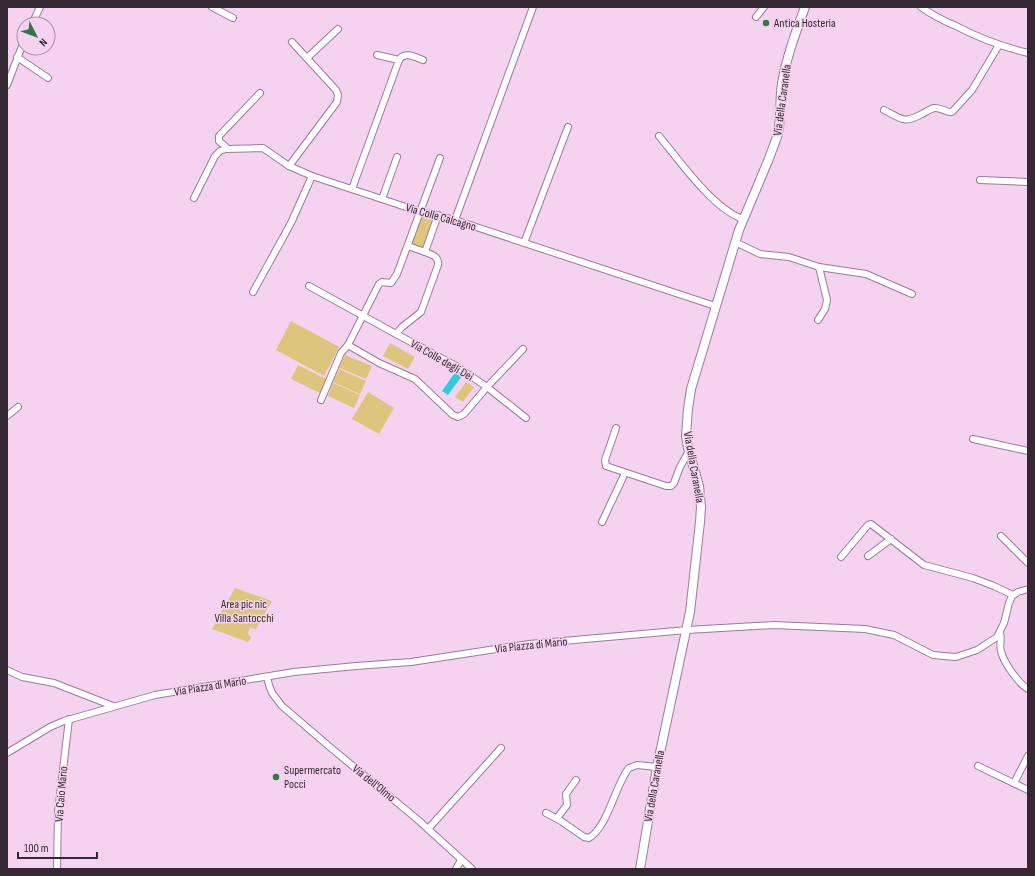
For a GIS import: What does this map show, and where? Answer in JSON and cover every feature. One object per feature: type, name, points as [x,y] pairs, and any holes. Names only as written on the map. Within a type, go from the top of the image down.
[{"type":"main road","name":"Via della Caranella","points":[[640,869],[657,767],[687,630],[691,603],[701,507],[697,477],[689,451],[686,430],[690,394],[696,367],[735,242],[778,134],[780,123],[781,91],[784,73],[790,48],[805,7]]},
{"type":"street","points":[[212,7],[233,18]]},
{"type":"street","points":[[455,220],[533,7]]},
{"type":"street","points":[[756,17],[764,7]]},
{"type":"street","points":[[921,7],[940,19],[999,45],[1028,53]]},
{"type":"street","points":[[307,58],[338,29]]},
{"type":"street","points":[[289,166],[337,102],[338,97],[336,90],[292,42]]},
{"type":"street","points":[[884,110],[905,120],[912,119],[933,108],[940,109],[948,113],[952,112],[972,91],[999,45]]},
{"type":"street","points":[[377,55],[399,60]]},
{"type":"street","points":[[352,189],[399,60],[405,55],[423,60]]},
{"type":"street","points":[[7,85],[17,57],[48,78]]},
{"type":"street","points":[[194,198],[216,154],[227,148],[219,141],[219,136],[260,93]]},
{"type":"street","points":[[524,243],[568,127]]},
{"type":"street","points":[[659,136],[684,167],[716,202],[743,219]]},
{"type":"street","name":"Via Colle Calcagno","points":[[227,148],[263,148],[289,166],[312,176],[421,212],[455,220],[715,306]]},
{"type":"street","points":[[382,199],[397,157]]},
{"type":"street","points":[[321,400],[341,354],[348,345],[379,284],[383,282],[390,283],[396,278],[440,158]]},
{"type":"street","points":[[253,292],[294,216],[312,176]]},
{"type":"street","points":[[980,180],[1028,182]]},
{"type":"street","points":[[425,252],[438,215]]},
{"type":"street","points":[[735,242],[756,253],[789,257],[819,267],[866,274],[912,294]]},
{"type":"street","name":"Via Colle degli Dei","points":[[396,334],[402,327],[421,312],[438,263],[438,258],[408,246]]},
{"type":"street","points":[[818,320],[826,307],[827,300],[819,267]]},
{"type":"street","name":"Via Colle degli Dei","points":[[309,286],[452,364],[487,387],[526,418]]},
{"type":"street","name":"Via Colle degli Dei","points":[[348,345],[379,363],[415,380],[456,416],[460,417],[522,349]]},
{"type":"street","points":[[7,416],[18,406]]},
{"type":"street","points":[[616,428],[605,464],[625,473],[666,486],[671,486],[674,483],[689,451]]},
{"type":"street","points":[[973,439],[1028,450]]},
{"type":"street","points":[[602,522],[625,473]]},
{"type":"street","points":[[841,557],[870,524],[916,560],[927,566],[969,577],[1013,595]]},
{"type":"street","points":[[1002,536],[1028,564]]},
{"type":"street","points":[[868,556],[891,539]]},
{"type":"street","points":[[1028,589],[1013,595],[1000,633],[1000,648],[1002,656],[1018,680],[1028,689]]},
{"type":"street","name":"Via Piazza di Mario","points":[[7,753],[50,727],[69,719],[160,694],[316,670],[411,662],[529,644],[687,630],[774,625],[865,629],[891,634],[931,654],[950,657],[977,650],[994,640],[1000,633]]},
{"type":"street","points":[[7,670],[19,677],[54,683],[113,706]]},
{"type":"street","name":"Via dell'Olmo","points":[[267,677],[268,685],[272,693],[282,706],[428,829],[472,869]]},
{"type":"street","name":"Via Caio Mario","points":[[57,869],[58,807],[69,719]]},
{"type":"street","points":[[428,829],[501,748]]},
{"type":"street","points":[[1014,783],[1028,756]]},
{"type":"street","points":[[546,813],[557,818],[584,837],[590,838],[601,824],[629,768],[637,765],[657,767]]},
{"type":"street","points":[[978,766],[1028,790]]},
{"type":"street","points":[[557,818],[568,804],[566,794],[576,780]]},
{"type":"street","points":[[456,869],[461,860]]},
{"type":"green space","points":[[421,216],[434,221],[423,250],[410,246]]},
{"type":"green space","points":[[291,321],[339,347],[324,376],[276,350]]},
{"type":"green space","points":[[390,343],[415,357],[408,369],[383,356]]},
{"type":"green space","points":[[345,355],[372,366],[366,379],[339,368]]},
{"type":"green space","points":[[298,365],[326,379],[320,393],[291,379]]},
{"type":"green space","points":[[339,369],[366,381],[360,394],[333,382]]},
{"type":"green space","points":[[466,382],[474,387],[463,402],[455,397]]},
{"type":"green space","points":[[333,383],[360,395],[354,408],[328,396]]},
{"type":"green space","points":[[368,392],[394,408],[379,434],[352,419]]},
{"type":"green space","name":"Area pic nic Villa Santocchi","points":[[235,588],[272,601],[256,629],[250,628],[248,633],[251,638],[248,642],[212,629]]},
{"type":"water","points":[[456,371],[462,376],[448,395],[442,391]]},
{"type":"place","name":"Antica Hosteria","points":[[766,23]]},
{"type":"place","name":"Supermercato Pocci","points":[[276,777]]}]
